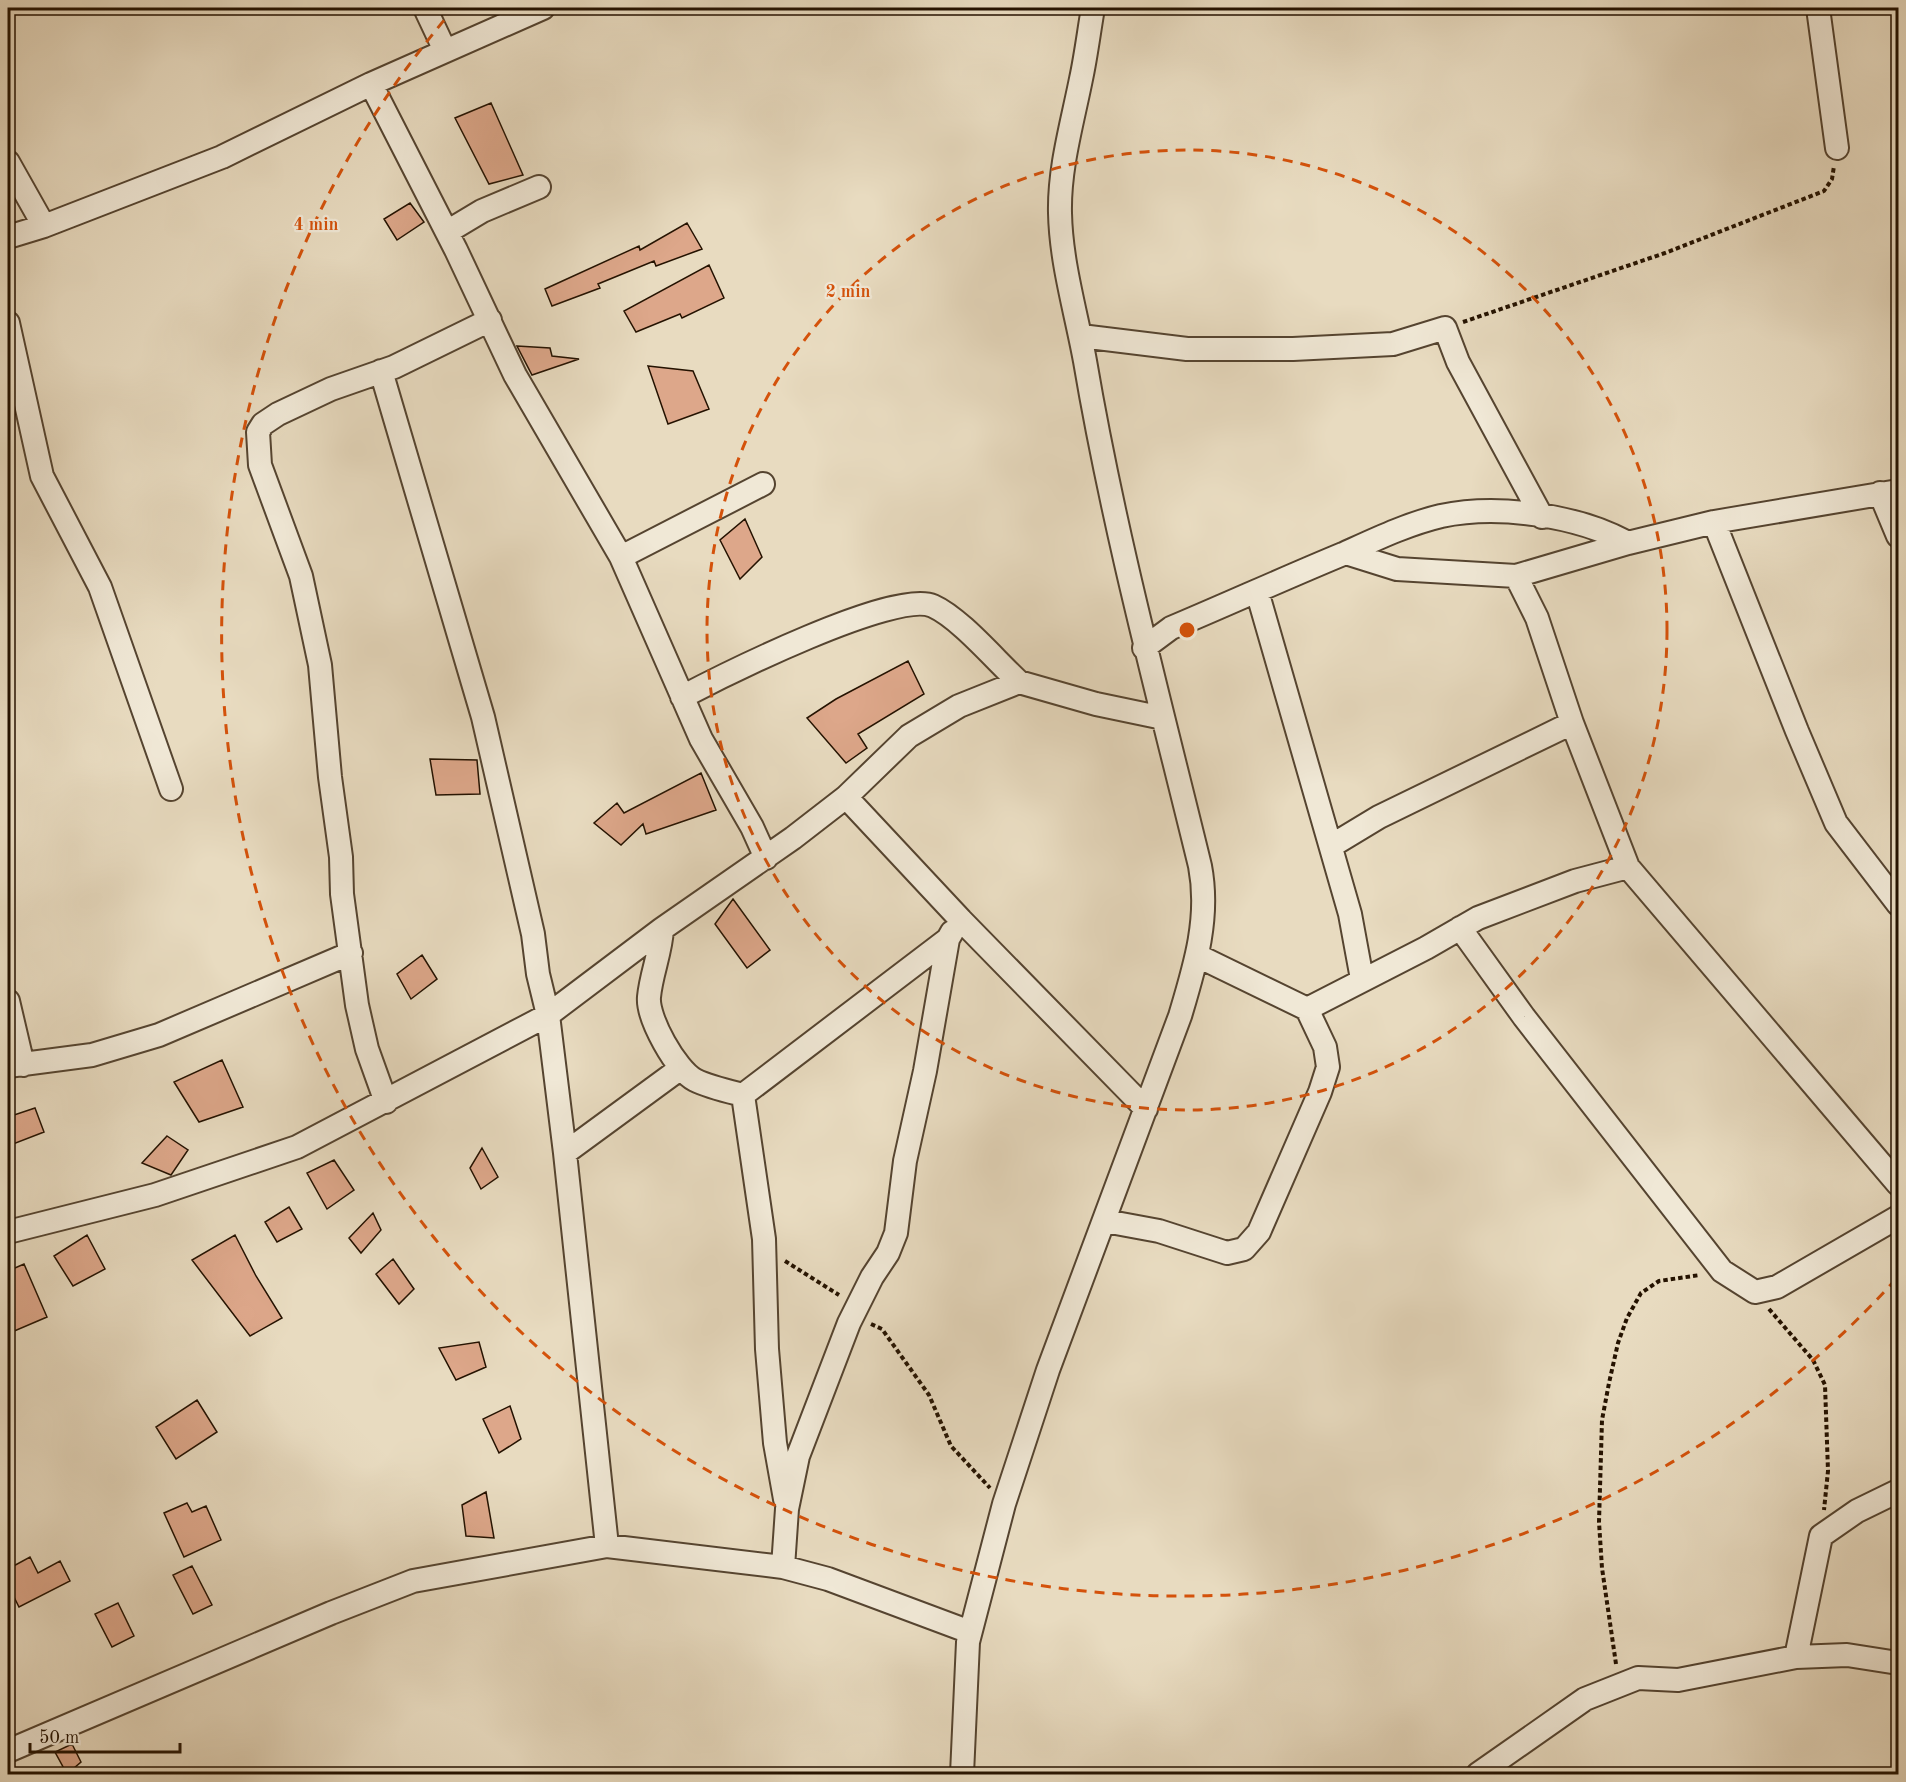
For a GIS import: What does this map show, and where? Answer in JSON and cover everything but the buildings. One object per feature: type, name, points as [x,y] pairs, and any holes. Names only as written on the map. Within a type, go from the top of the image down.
[{"type":"street","points":[[425,8],[441,42]]},
{"type":"street","points":[[8,237],[44,226],[222,157],[371,84],[543,8]]},
{"type":"street","points":[[962,1774],[969,1632],[1004,1504],[1048,1370],[1180,1016],[1198,956],[1204,918],[1205,889],[1144,648],[1101,453],[1081,336],[1067,275],[1062,235],[1061,173],[1082,76],[1093,8]]},
{"type":"street","points":[[1818,8],[1837,148]]},
{"type":"street","points":[[371,84],[447,232],[515,375],[621,556],[701,739],[752,826],[766,858]]},
{"type":"street","points":[[8,162],[44,226]]},
{"type":"street","points":[[447,232],[482,211],[539,188]]},
{"type":"street","points":[[386,1102],[362,1027],[342,894],[341,857],[330,777],[320,665],[301,576],[260,465],[258,432],[263,424],[278,414],[331,389],[381,372],[490,320]]},
{"type":"street","points":[[8,323],[42,476],[100,586],[171,789]]},
{"type":"street","points":[[1081,336],[1187,349],[1293,349],[1393,344],[1445,328],[1458,362],[1542,518]]},
{"type":"street","points":[[381,372],[499,775],[548,1015],[607,1546]]},
{"type":"street","points":[[621,556],[763,484]]},
{"type":"street","points":[[1346,553],[1397,568],[1516,576],[1628,543],[1714,522],[1889,492],[1899,536]]},
{"type":"street","points":[[1144,648],[1170,628],[1346,553],[1441,516],[1508,512],[1577,522],[1605,531],[1628,543]]},
{"type":"street","points":[[1714,522],[1836,823],[1899,904]]},
{"type":"street","points":[[1516,576],[1537,618],[1572,723],[1628,867],[1899,1184]]},
{"type":"street","points":[[1257,591],[1350,914],[1362,979]]},
{"type":"street","points":[[682,697],[782,647],[849,622],[915,603],[932,605],[953,619],[1019,682],[1096,704],[1163,718]]},
{"type":"street","points":[[8,1232],[155,1195],[286,1151],[386,1102],[548,1015],[662,929],[766,858],[846,797],[892,750],[934,718],[1019,682]]},
{"type":"street","points":[[1331,846],[1379,817],[1572,723]]},
{"type":"street","points":[[846,797],[961,920],[1146,1109]]},
{"type":"street","points":[[1307,1009],[1504,907],[1575,881],[1628,867]]},
{"type":"street","points":[[743,1095],[948,939],[961,920]]},
{"type":"street","points":[[1460,928],[1524,1017],[1722,1271],[1755,1292],[1777,1287],[1899,1217]]},
{"type":"street","points":[[662,929],[649,997],[650,1011],[681,1068],[693,1079],[743,1095]]},
{"type":"street","points":[[783,1567],[787,1509],[798,1456],[855,1313],[896,1233],[905,1161],[927,1059],[948,939]]},
{"type":"street","points":[[8,1001],[15,1065],[92,1055],[159,1035],[351,953]]},
{"type":"street","points":[[1105,1221],[1159,1231],[1227,1253],[1244,1249],[1259,1232],[1328,1067],[1326,1047],[1307,1009],[1198,956]]},
{"type":"street","points":[[565,1153],[681,1068]]},
{"type":"street","points":[[743,1095],[764,1239],[767,1349],[775,1443],[787,1509]]},
{"type":"street","points":[[1796,1657],[1821,1536],[1857,1511],[1899,1491]]},
{"type":"street","points":[[8,1751],[331,1613],[413,1581],[607,1546],[783,1567],[828,1579],[969,1632]]},
{"type":"street","points":[[1478,1774],[1585,1699],[1638,1678],[1678,1680],[1796,1657],[1847,1655],[1899,1663]]},
{"type":"path","points":[[1445,328],[1665,253],[1824,191],[1832,178],[1837,148]]},
{"type":"path","points":[[764,1239],[782,1258],[833,1291],[855,1313],[882,1329],[929,1395],[951,1446],[1004,1504]]},
{"type":"path","points":[[1619,1686],[1603,1579],[1599,1522],[1602,1420],[1618,1343],[1631,1310],[1641,1293],[1659,1281],[1722,1271]]},
{"type":"path","points":[[1755,1292],[1812,1360],[1825,1385],[1828,1471],[1821,1536]]}]
